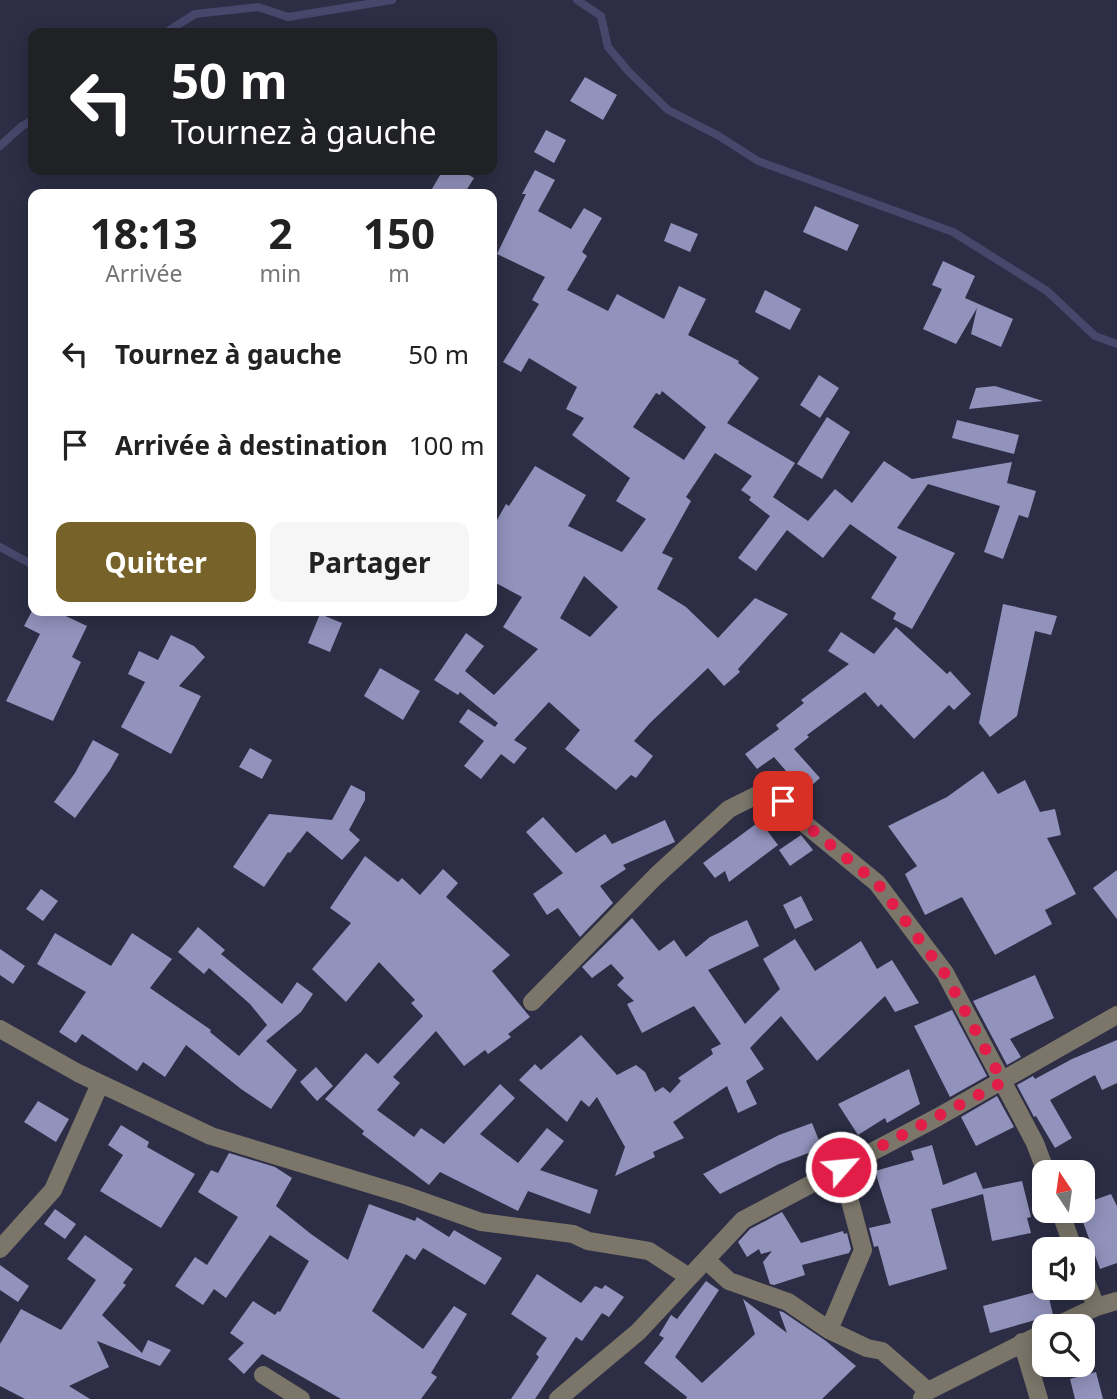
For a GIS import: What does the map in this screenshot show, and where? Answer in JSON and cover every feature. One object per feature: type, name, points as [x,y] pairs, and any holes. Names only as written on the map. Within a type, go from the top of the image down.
[{"type":"street","points":[[532,1002],[656,876],[729,808],[771,788],[794,815],[877,883],[945,974],[1041,1160]]},
{"type":"street","points":[[558,1399],[638,1332],[743,1220],[1003,1082],[1117,1015]]},
{"type":"street","points":[[0,1029],[100,1084],[211,1136],[405,1195],[481,1222],[573,1234],[588,1241],[649,1251],[689,1277]]},
{"type":"street","points":[[0,1249],[53,1190],[100,1084]]},
{"type":"street","points":[[829,1330],[863,1250],[841,1167]]},
{"type":"street","points":[[706,1260],[729,1281],[788,1302],[829,1330],[867,1348],[883,1351],[925,1395],[1032,1338]]},
{"type":"street","points":[[1093,1300],[1096,1307]]},
{"type":"street","points":[[1081,1314],[1117,1301]]},
{"type":"street","points":[[1023,1342],[1039,1399]]},
{"type":"street","points":[[263,1375],[301,1399]]},
{"type":"building","points":[[585,77],[617,95],[603,120],[570,101]]},
{"type":"building","points":[[546,130],[566,140],[554,163],[534,152]]},
{"type":"building","points":[[535,170],[555,180],[538,211],[571,229],[584,208],[602,218],[582,252],[587,256],[567,290],[608,311],[617,294],[664,319],[679,286],[706,299],[688,335],[739,361],[738,363],[759,378],[727,423],[795,463],[773,497],[808,521],[835,489],[852,503],[884,461],[912,479],[1012,462],[1007,483],[1036,491],[1028,518],[1019,515],[1003,559],[984,552],[1000,506],[928,484],[897,528],[955,553],[912,629],[893,619],[896,613],[871,598],[897,557],[850,524],[823,558],[787,530],[756,571],[738,558],[770,516],[749,500],[751,497],[741,490],[752,476],[715,453],[686,497],[691,501],[662,553],[673,558],[657,589],[686,607],[718,638],[755,598],[788,614],[738,669],[740,672],[724,686],[708,668],[650,723],[634,741],[653,756],[636,778],[631,775],[616,790],[565,749],[580,730],[549,702],[514,740],[527,748],[514,764],[501,754],[481,779],[464,766],[484,741],[459,722],[468,709],[495,727],[498,723],[460,692],[458,695],[434,680],[466,633],[484,646],[465,671],[494,695],[538,649],[503,627],[522,597],[497,584],[497,520],[535,466],[586,495],[568,526],[622,552],[646,519],[616,501],[630,478],[572,435],[584,418],[566,409],[577,387],[529,358],[521,372],[503,362],[539,304],[532,300],[545,277],[497,254],[526,194],[522,194]],"holes":[[[662,391],[706,427],[684,460],[633,427],[656,393],[660,395]],[[584,576],[618,607],[590,637],[560,618]]]},
{"type":"building","points":[[440,175],[469,175],[474,178],[467,189],[432,189]]},
{"type":"building","points":[[815,206],[859,225],[847,251],[803,232]]},
{"type":"building","points":[[671,223],[698,234],[690,252],[664,241]]},
{"type":"building","points":[[943,261],[975,276],[965,298],[1013,319],[1001,347],[971,334],[977,308],[956,344],[923,329],[942,289],[932,285]]},
{"type":"building","points":[[765,290],[801,309],[790,330],[755,312]]},
{"type":"building","points":[[819,375],[839,388],[820,418],[800,405]]},
{"type":"building","points":[[995,386],[1043,401],[969,409],[976,388]]},
{"type":"building","points":[[827,417],[850,432],[822,479],[797,464]]},
{"type":"building","points":[[957,420],[1019,435],[1014,454],[952,438]]},
{"type":"building","points":[[1003,604],[1057,616],[1051,635],[1035,631],[1017,716],[990,737],[979,723]]},
{"type":"building","points":[[29,616],[66,616],[87,626],[72,657],[81,662],[53,721],[6,701],[40,634],[24,626]]},
{"type":"building","points":[[319,616],[342,623],[330,652],[308,643]]},
{"type":"building","points":[[896,627],[947,674],[950,671],[971,694],[954,710],[949,705],[914,739],[881,704],[878,707],[865,692],[807,735],[809,737],[794,749],[820,778],[804,792],[774,757],[757,769],[745,754],[779,729],[776,725],[804,703],[801,700],[849,664],[828,651],[841,632],[874,654]]},
{"type":"building","points":[[171,635],[194,646],[205,657],[179,686],[201,696],[171,754],[121,727],[145,682],[128,674],[139,651],[158,660]]},
{"type":"building","points":[[380,668],[420,691],[403,720],[364,696]]},
{"type":"building","points":[[93,740],[119,754],[75,818],[54,802],[75,773]]},
{"type":"building","points":[[250,748],[272,760],[262,779],[239,767]]},
{"type":"building","points":[[983,771],[998,794],[1025,780],[1040,812],[1055,809],[1061,835],[1047,838],[1076,894],[1045,910],[1052,924],[995,955],[962,897],[925,915],[905,874],[917,866],[888,826],[947,797]]},
{"type":"building","points":[[351,785],[365,792],[365,800],[349,830],[360,840],[342,860],[307,831],[290,853],[288,852],[264,887],[233,867],[269,814],[332,820]]},
{"type":"building","points":[[543,817],[576,853],[605,834],[612,844],[665,820],[675,842],[623,865],[626,869],[600,886],[613,903],[580,937],[558,908],[547,915],[533,894],[563,873],[526,832]]},
{"type":"building","points":[[760,821],[778,845],[729,882],[725,871],[715,878],[703,863]]},
{"type":"building","points":[[801,835],[813,850],[790,866],[779,850]]},
{"type":"building","points":[[365,856],[398,882],[402,878],[420,895],[443,869],[458,883],[446,897],[510,955],[492,971],[530,1017],[508,1034],[511,1037],[488,1054],[485,1050],[464,1066],[436,1031],[393,1077],[400,1083],[377,1110],[414,1137],[421,1128],[444,1144],[500,1084],[515,1098],[480,1134],[518,1163],[547,1128],[564,1141],[540,1170],[598,1190],[590,1214],[528,1191],[518,1211],[440,1172],[429,1185],[362,1134],[364,1131],[325,1099],[366,1053],[378,1064],[423,1016],[411,1003],[415,1000],[379,962],[346,1002],[312,969],[351,923],[330,908]]},
{"type":"building","points":[[1117,870],[1117,919],[1093,888]]},
{"type":"building","points":[[41,889],[58,901],[43,921],[26,909]]},
{"type":"building","points":[[801,896],[813,920],[795,929],[783,905]]},
{"type":"building","points":[[632,918],[659,951],[674,940],[686,957],[710,937],[747,920],[759,946],[708,970],[745,1024],[780,989],[763,959],[795,939],[815,971],[861,941],[877,969],[892,960],[919,1003],[895,1012],[885,996],[817,1061],[781,1016],[750,1048],[764,1069],[746,1081],[757,1104],[738,1113],[727,1086],[673,1122],[684,1138],[653,1152],[655,1157],[615,1176],[625,1147],[597,1097],[589,1107],[581,1100],[567,1122],[519,1080],[535,1064],[541,1070],[581,1035],[617,1075],[636,1065],[645,1072],[655,1092],[663,1087],[670,1093],[681,1081],[678,1078],[713,1054],[711,1049],[721,1044],[694,1006],[642,1033],[627,1004],[634,1001],[617,985],[624,978],[611,964],[592,978],[582,967]]},
{"type":"building","points":[[198,927],[225,950],[221,954],[282,1004],[297,982],[313,994],[301,1012],[266,1041],[297,1070],[271,1109],[186,1045],[165,1077],[143,1062],[137,1071],[82,1034],[76,1043],[59,1032],[86,992],[37,964],[55,933],[111,966],[132,933],[172,959],[150,988],[211,1030],[210,1032],[239,1056],[267,1025],[250,1004],[209,968],[204,974],[178,952]]},
{"type":"building","points":[[0,949],[25,966],[13,984],[0,975]]},
{"type":"building","points":[[1035,975],[1054,1018],[1010,1039],[1021,1057],[1007,1065],[973,1001]]},
{"type":"building","points":[[952,1010],[987,1076],[950,1097],[914,1026]]},
{"type":"building","points":[[1117,1040],[1117,1083],[1102,1090],[1095,1075],[1050,1100],[1072,1138],[1055,1148],[1017,1085]]},
{"type":"building","points":[[316,1067],[333,1086],[317,1101],[300,1082]]},
{"type":"building","points":[[909,1069],[920,1104],[887,1123],[885,1118],[858,1135],[838,1104]]},
{"type":"building","points":[[997,1096],[1014,1127],[976,1146],[961,1117]]},
{"type":"building","points":[[38,1101],[69,1119],[56,1142],[24,1122]]},
{"type":"building","points":[[812,1123],[822,1148],[779,1164],[720,1194],[703,1174],[779,1135]]},
{"type":"building","points":[[121,1125],[149,1142],[147,1147],[195,1174],[161,1228],[100,1191],[123,1155],[108,1145]]},
{"type":"building","points":[[932,1145],[943,1185],[976,1172],[983,1189],[1022,1181],[1031,1217],[1027,1218],[1031,1233],[992,1241],[983,1194],[931,1209],[947,1269],[889,1286],[878,1246],[874,1247],[869,1228],[891,1223],[875,1171],[914,1160],[911,1151]]},
{"type":"building","points":[[229,1153],[275,1167],[292,1178],[276,1206],[348,1260],[369,1204],[415,1221],[417,1217],[449,1237],[454,1230],[502,1258],[485,1285],[423,1248],[415,1260],[406,1254],[372,1311],[423,1349],[454,1306],[467,1314],[431,1373],[437,1377],[421,1399],[341,1399],[262,1354],[244,1374],[228,1359],[244,1343],[230,1333],[253,1301],[275,1315],[280,1312],[309,1261],[270,1235],[226,1298],[214,1289],[203,1305],[175,1286],[195,1257],[207,1265],[238,1217],[198,1192],[211,1170],[218,1173]]},
{"type":"building","points":[[1111,1194],[1117,1206],[1117,1263],[1100,1269],[1095,1255],[1095,1237],[1088,1237],[1083,1223],[1096,1223],[1096,1199]]},
{"type":"building","points":[[55,1209],[76,1224],[65,1239],[44,1224]]},
{"type":"building","points":[[782,1212],[801,1243],[843,1231],[844,1234],[847,1233],[851,1249],[849,1253],[802,1265],[805,1275],[770,1284],[763,1262],[772,1251],[761,1254],[759,1249],[747,1257],[738,1242],[750,1229]]},
{"type":"building","points":[[85,1235],[133,1269],[123,1283],[126,1285],[102,1315],[142,1353],[148,1340],[171,1350],[160,1366],[97,1341],[109,1367],[69,1386],[90,1399],[25,1399],[0,1386],[0,1344],[21,1309],[61,1330],[96,1280],[67,1259]]},
{"type":"building","points":[[0,1265],[29,1286],[18,1302],[0,1290]]},
{"type":"building","points":[[537,1274],[581,1303],[595,1286],[602,1289],[605,1285],[624,1297],[609,1317],[602,1313],[582,1341],[576,1337],[535,1399],[511,1399],[539,1357],[536,1354],[547,1338],[511,1314]]},
{"type":"building","points":[[706,1281],[719,1290],[675,1357],[702,1383],[755,1334],[743,1299],[787,1333],[779,1311],[783,1312],[826,1341],[856,1366],[822,1399],[686,1399],[687,1397],[644,1363],[664,1338],[659,1335],[671,1315],[677,1319]]},
{"type":"building","points":[[1032,1293],[1032,1300],[1050,1300],[1053,1314],[1032,1314],[1032,1321],[990,1333],[983,1306]]},
{"type":"building","points":[[1095,1372],[1103,1399],[1075,1399],[1070,1379],[1095,1377]]},
{"type":"waterway","points":[[173,28],[195,14],[258,7],[288,17],[392,0]]},
{"type":"waterway","points":[[577,0],[601,16],[608,47],[668,110],[719,136],[758,161],[953,232],[1047,291],[1095,336],[1117,344]]},
{"type":"waterway","points":[[0,146],[28,123]]},
{"type":"waterway","points":[[0,547],[28,562]]},
{"type":"route","points":[[783,801],[794,815],[877,883],[945,974],[1003,1082],[841,1167]]}]
